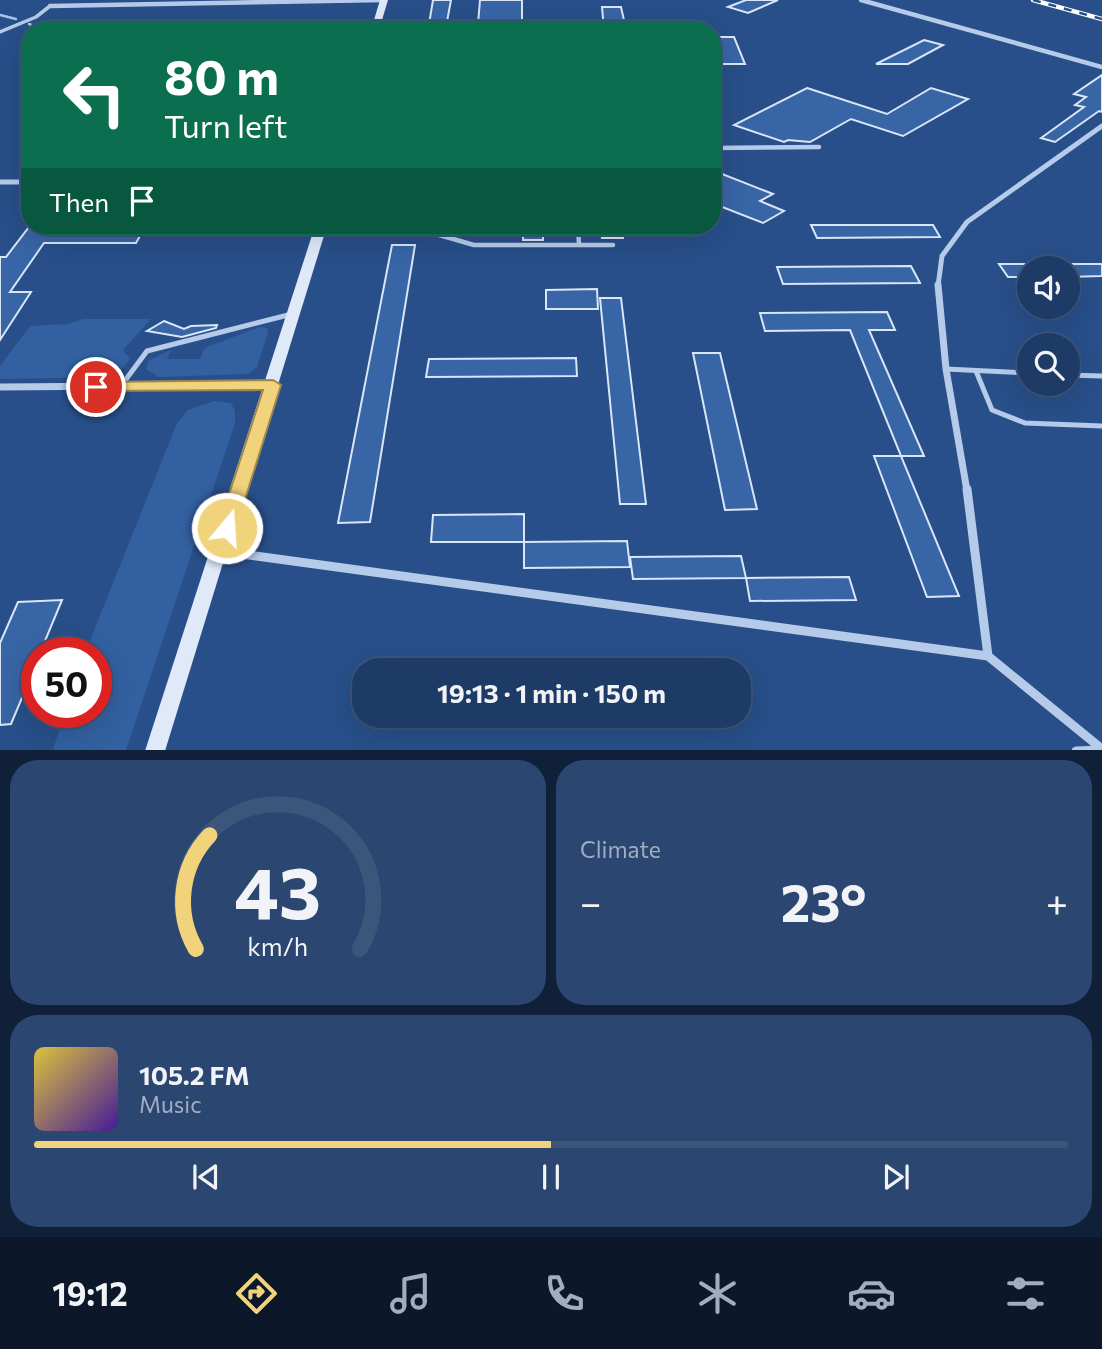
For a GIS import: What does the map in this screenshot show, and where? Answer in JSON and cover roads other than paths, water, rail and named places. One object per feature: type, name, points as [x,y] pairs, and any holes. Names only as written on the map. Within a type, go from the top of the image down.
[{"type":"main road","points":[[378,21],[384,0]]},
{"type":"main road","points":[[155,750],[273,385],[292,314],[318,235]]},
{"type":"street","points":[[50,6],[55,0]]},
{"type":"street","points":[[50,6],[384,0]]},
{"type":"street","points":[[861,0],[1102,67]]},
{"type":"street","points":[[988,656],[967,491],[946,369],[938,273],[942,256],[967,222],[1102,126]]},
{"type":"street","points":[[0,182],[21,182]]},
{"type":"street","points":[[0,387],[273,385]]},
{"type":"street","points":[[219,551],[988,656],[1102,749]]},
{"type":"lane","points":[[26,21],[50,6]]},
{"type":"lane","points":[[0,32],[21,23]]},
{"type":"lane","points":[[721,148],[819,148]]},
{"type":"lane","points":[[439,235],[474,245],[613,245]]},
{"type":"lane","points":[[578,235],[579,246]]},
{"type":"lane","points":[[121,386],[147,351],[292,314]]},
{"type":"lane","points":[[946,369],[1017,373]]},
{"type":"lane","points":[[976,371],[992,410],[1025,423],[1102,426]]},
{"type":"lane","points":[[1080,375],[1102,376]]},
{"type":"waterway","points":[[0,15],[16,19]]},
{"type":"railway","points":[[1033,0],[1102,19]]}]
